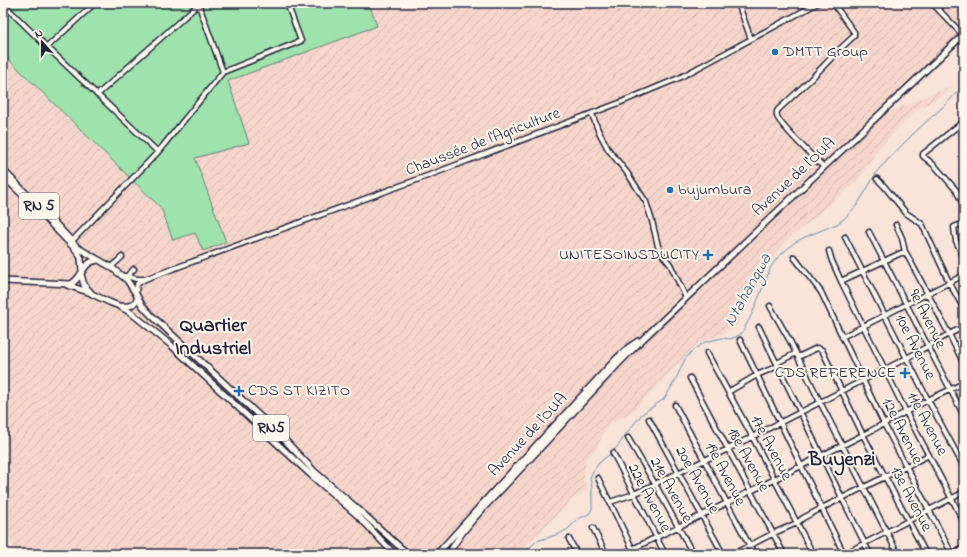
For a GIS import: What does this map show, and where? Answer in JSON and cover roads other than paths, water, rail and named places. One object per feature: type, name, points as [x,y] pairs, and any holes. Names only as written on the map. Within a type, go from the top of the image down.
[{"type":"main road","name":"Avenue de l'OUA","points":[[449,554],[461,534],[619,360],[629,347],[642,339],[686,298],[963,35]]},
{"type":"main road","name":"RN 5","points":[[3,170],[35,202],[72,243]]},
{"type":"main road","name":"RN 5","points":[[3,176],[72,243]]},
{"type":"main road","name":"RN5","points":[[72,243],[82,251],[124,276],[142,305],[151,315],[279,434],[315,472],[357,512],[394,554]]},
{"type":"main road","points":[[72,243],[82,262],[84,285],[92,294]]},
{"type":"main road","points":[[3,281],[71,284],[86,265],[92,261],[99,260]]},
{"type":"main road","points":[[62,284],[92,294]]},
{"type":"main road","name":"RN5","points":[[92,294],[130,312],[170,344],[311,475],[409,554]]},
{"type":"main road","points":[[119,306],[130,306],[136,302],[137,296]]},
{"type":"main road","name":"Avenue de l'OUA","points":[[438,552],[619,360]]},
{"type":"main road","points":[[222,392],[228,387]]},
{"type":"main road","points":[[432,554],[438,552]]},
{"type":"street","points":[[47,47],[95,3]]},
{"type":"street","points":[[97,95],[199,3],[223,72]]},
{"type":"street","points":[[72,243],[158,152],[223,72],[301,41],[287,3]]},
{"type":"street","points":[[738,3],[751,39]]},
{"type":"street","name":"Chaussée de l'Agriculture","points":[[124,276],[136,279],[145,279],[592,114],[679,78],[818,3]]},
{"type":"street","points":[[824,167],[786,128],[776,114],[780,108],[854,36],[854,32],[833,3]]},
{"type":"street","points":[[932,3],[963,35]]},
{"type":"street","points":[[3,4],[158,152]]},
{"type":"street","points":[[592,114],[608,149],[628,174],[646,202],[658,246],[672,268],[686,298]]},
{"type":"street","points":[[964,121],[923,154],[923,156],[935,166],[956,190],[964,206]]},
{"type":"street","points":[[877,178],[906,213],[922,224],[949,282],[964,308]]},
{"type":"street","points":[[964,223],[954,227],[956,241],[964,258]]},
{"type":"street","points":[[896,225],[902,238],[906,253],[950,334],[964,364]]},
{"type":"street","name":"9e Avenue","points":[[868,232],[964,416]]},
{"type":"street","name":"10e Avenue","points":[[845,237],[964,467]]},
{"type":"street","name":"11e Avenue","points":[[829,251],[842,282],[906,412],[964,522]]},
{"type":"street","points":[[842,282],[884,261],[906,253]]},
{"type":"street","points":[[111,267],[122,257]]},
{"type":"street","name":"12e Avenue","points":[[794,257],[821,292],[884,424],[952,554]]},
{"type":"street","points":[[124,276],[134,269]]},
{"type":"street","points":[[842,337],[964,275]]},
{"type":"street","points":[[137,296],[136,287],[145,279]]},
{"type":"street","points":[[770,306],[798,355]]},
{"type":"street","points":[[782,321],[820,402],[898,554]]},
{"type":"street","points":[[759,327],[870,554]]},
{"type":"street","points":[[610,502],[634,494],[728,449],[907,358],[964,327]]},
{"type":"street","points":[[740,340],[844,554],[964,492]]},
{"type":"street","name":"13e Avenue","points":[[728,392],[798,355],[817,348],[822,350],[863,435],[926,554]]},
{"type":"street","name":"17e Avenue","points":[[707,353],[813,554]]},
{"type":"street","name":"18e Avenue","points":[[690,378],[784,554]]},
{"type":"street","points":[[622,554],[842,446],[928,400],[964,383]]},
{"type":"street","name":"19e Avenue","points":[[675,405],[754,554]]},
{"type":"street","name":"20e Avenue","points":[[649,418],[723,554]]},
{"type":"street","name":"21e Avenue","points":[[628,438],[693,554]]},
{"type":"street","name":"22e Avenue","points":[[613,453],[665,554]]},
{"type":"street","points":[[734,554],[797,523],[803,518],[863,487],[929,455]]},
{"type":"street","points":[[598,478],[635,554]]},
{"type":"street","points":[[593,528],[606,554]]},
{"type":"street","points":[[570,539],[577,554]]},
{"type":"street","points":[[952,554],[964,548]]},
{"type":"waterway","name":"Ntahangwa","points":[[530,554],[527,550],[537,541],[559,534],[568,529],[578,519],[589,514],[592,509],[592,488],[590,478],[593,471],[599,463],[618,446],[642,414],[664,399],[675,381],[685,359],[693,350],[705,342],[722,338],[730,339],[742,333],[752,314],[771,267],[777,258],[794,243],[837,224],[845,218],[857,205],[877,171],[909,138],[964,86]]},
{"type":"place","name":"DMTT Group","points":[[775,52]]},
{"type":"place","name":"bujumbura","points":[[670,190]]},
{"type":"place","name":"UNITESOINSDUCITY","points":[[708,255]]},
{"type":"place","name":"CDS REFERENCE","points":[[905,373]]},
{"type":"place","name":"CDS ST KIZITO","points":[[239,391]]},
{"type":"district","name":"Quartier Industriel","points":[[213,338]]},
{"type":"district","name":"Buyenzi","points":[[842,460]]}]
